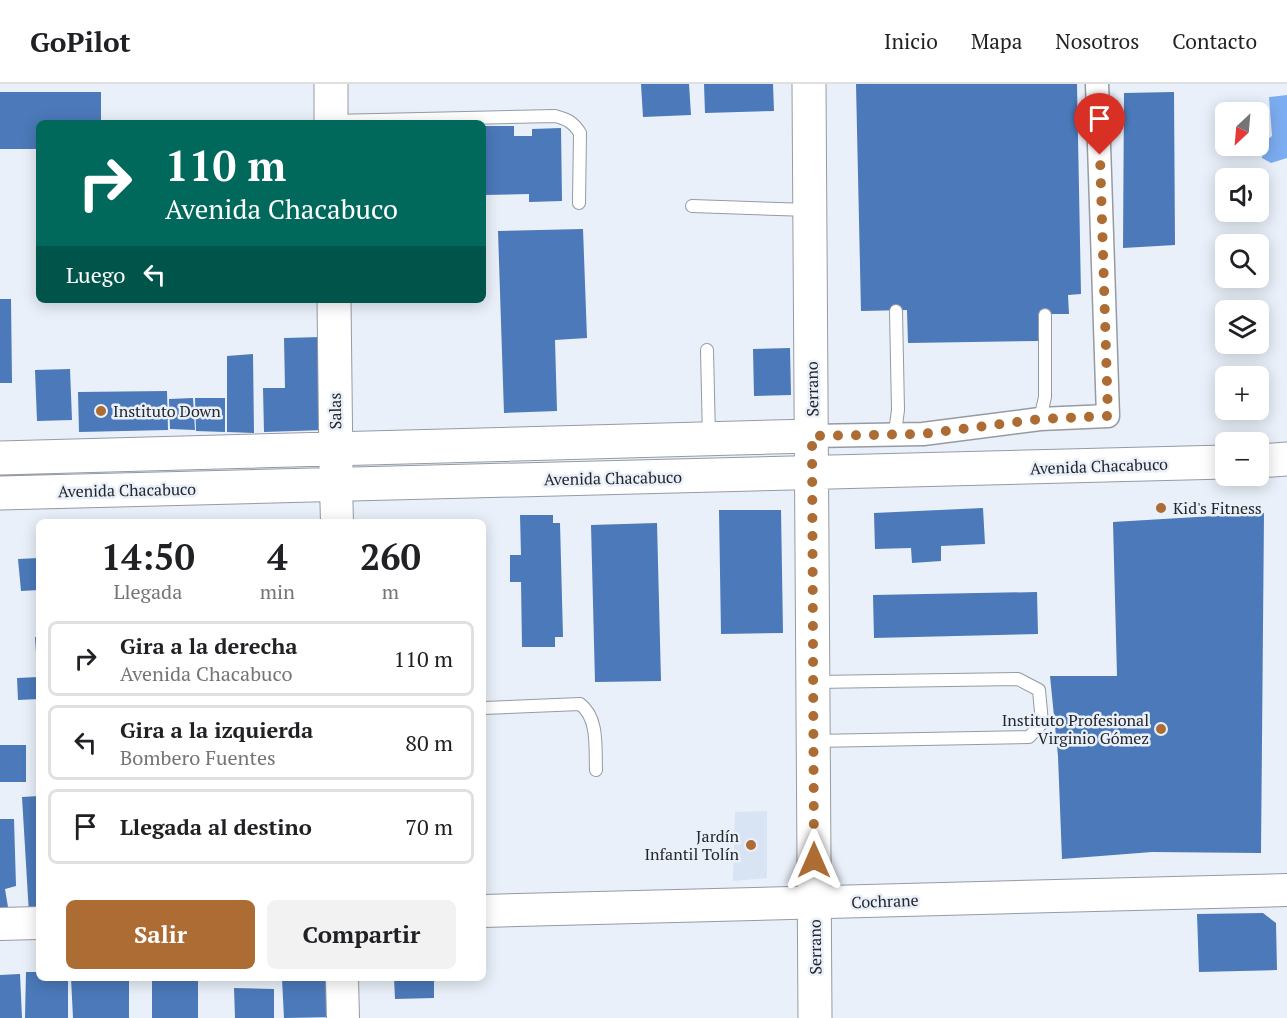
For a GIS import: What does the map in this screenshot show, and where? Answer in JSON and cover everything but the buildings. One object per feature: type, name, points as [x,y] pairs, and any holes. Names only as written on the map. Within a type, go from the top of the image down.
[{"type":"main road","points":[[331,84],[331,120]]},
{"type":"main road","name":"Serrano","points":[[809,84],[815,1018]]},
{"type":"main road","name":"Salas","points":[[334,303],[336,485]]},
{"type":"main road","points":[[0,458],[812,436]]},
{"type":"main road","points":[[1269,460],[1287,459]]},
{"type":"main road","name":"Avenida Chacabuco","points":[[0,493],[1215,462]]},
{"type":"street","points":[[812,436],[923,434],[1040,419],[1108,416],[1097,84]]},
{"type":"street","name":"Salas","points":[[336,485],[337,519]]},
{"type":"street","name":"Cochrane","points":[[486,911],[1287,890]]},
{"type":"street","points":[[0,924],[36,923]]},
{"type":"street","points":[[342,981],[343,1018]]},
{"type":"lane","points":[[406,120],[555,116],[567,119],[575,124],[580,133],[579,203]]},
{"type":"lane","points":[[692,206],[810,210]]},
{"type":"lane","points":[[890,434],[896,425],[898,410],[896,310]]},
{"type":"lane","points":[[1040,419],[1046,397],[1045,315]]},
{"type":"lane","points":[[707,350],[709,439]]},
{"type":"lane","points":[[813,682],[1018,680],[1039,690],[1042,723],[1029,737],[813,741]]},
{"type":"lane","points":[[486,708],[580,704],[588,710],[592,720],[596,770]]},
{"type":"shaded area","name":"Jardín Infantil Tolín","points":[[767,811],[767,878],[733,881],[735,812]]},
{"type":"water","points":[[1287,95],[1287,158],[1271,163],[1262,158],[1262,156],[1269,156],[1269,138],[1272,136],[1269,97]]},
{"type":"place","name":"Instituto Down","points":[[101,411]]},
{"type":"place","name":"Kid's Fitness","points":[[1161,508]]},
{"type":"place","name":"Instituto Profesional Virginio Gómez","points":[[1161,729]]},
{"type":"place","name":"Jardín Infantil Tolín","points":[[751,845]]},
{"type":"route","points":[[814,860],[812,436],[923,434],[1040,419],[1108,416],[1100,155]]}]
